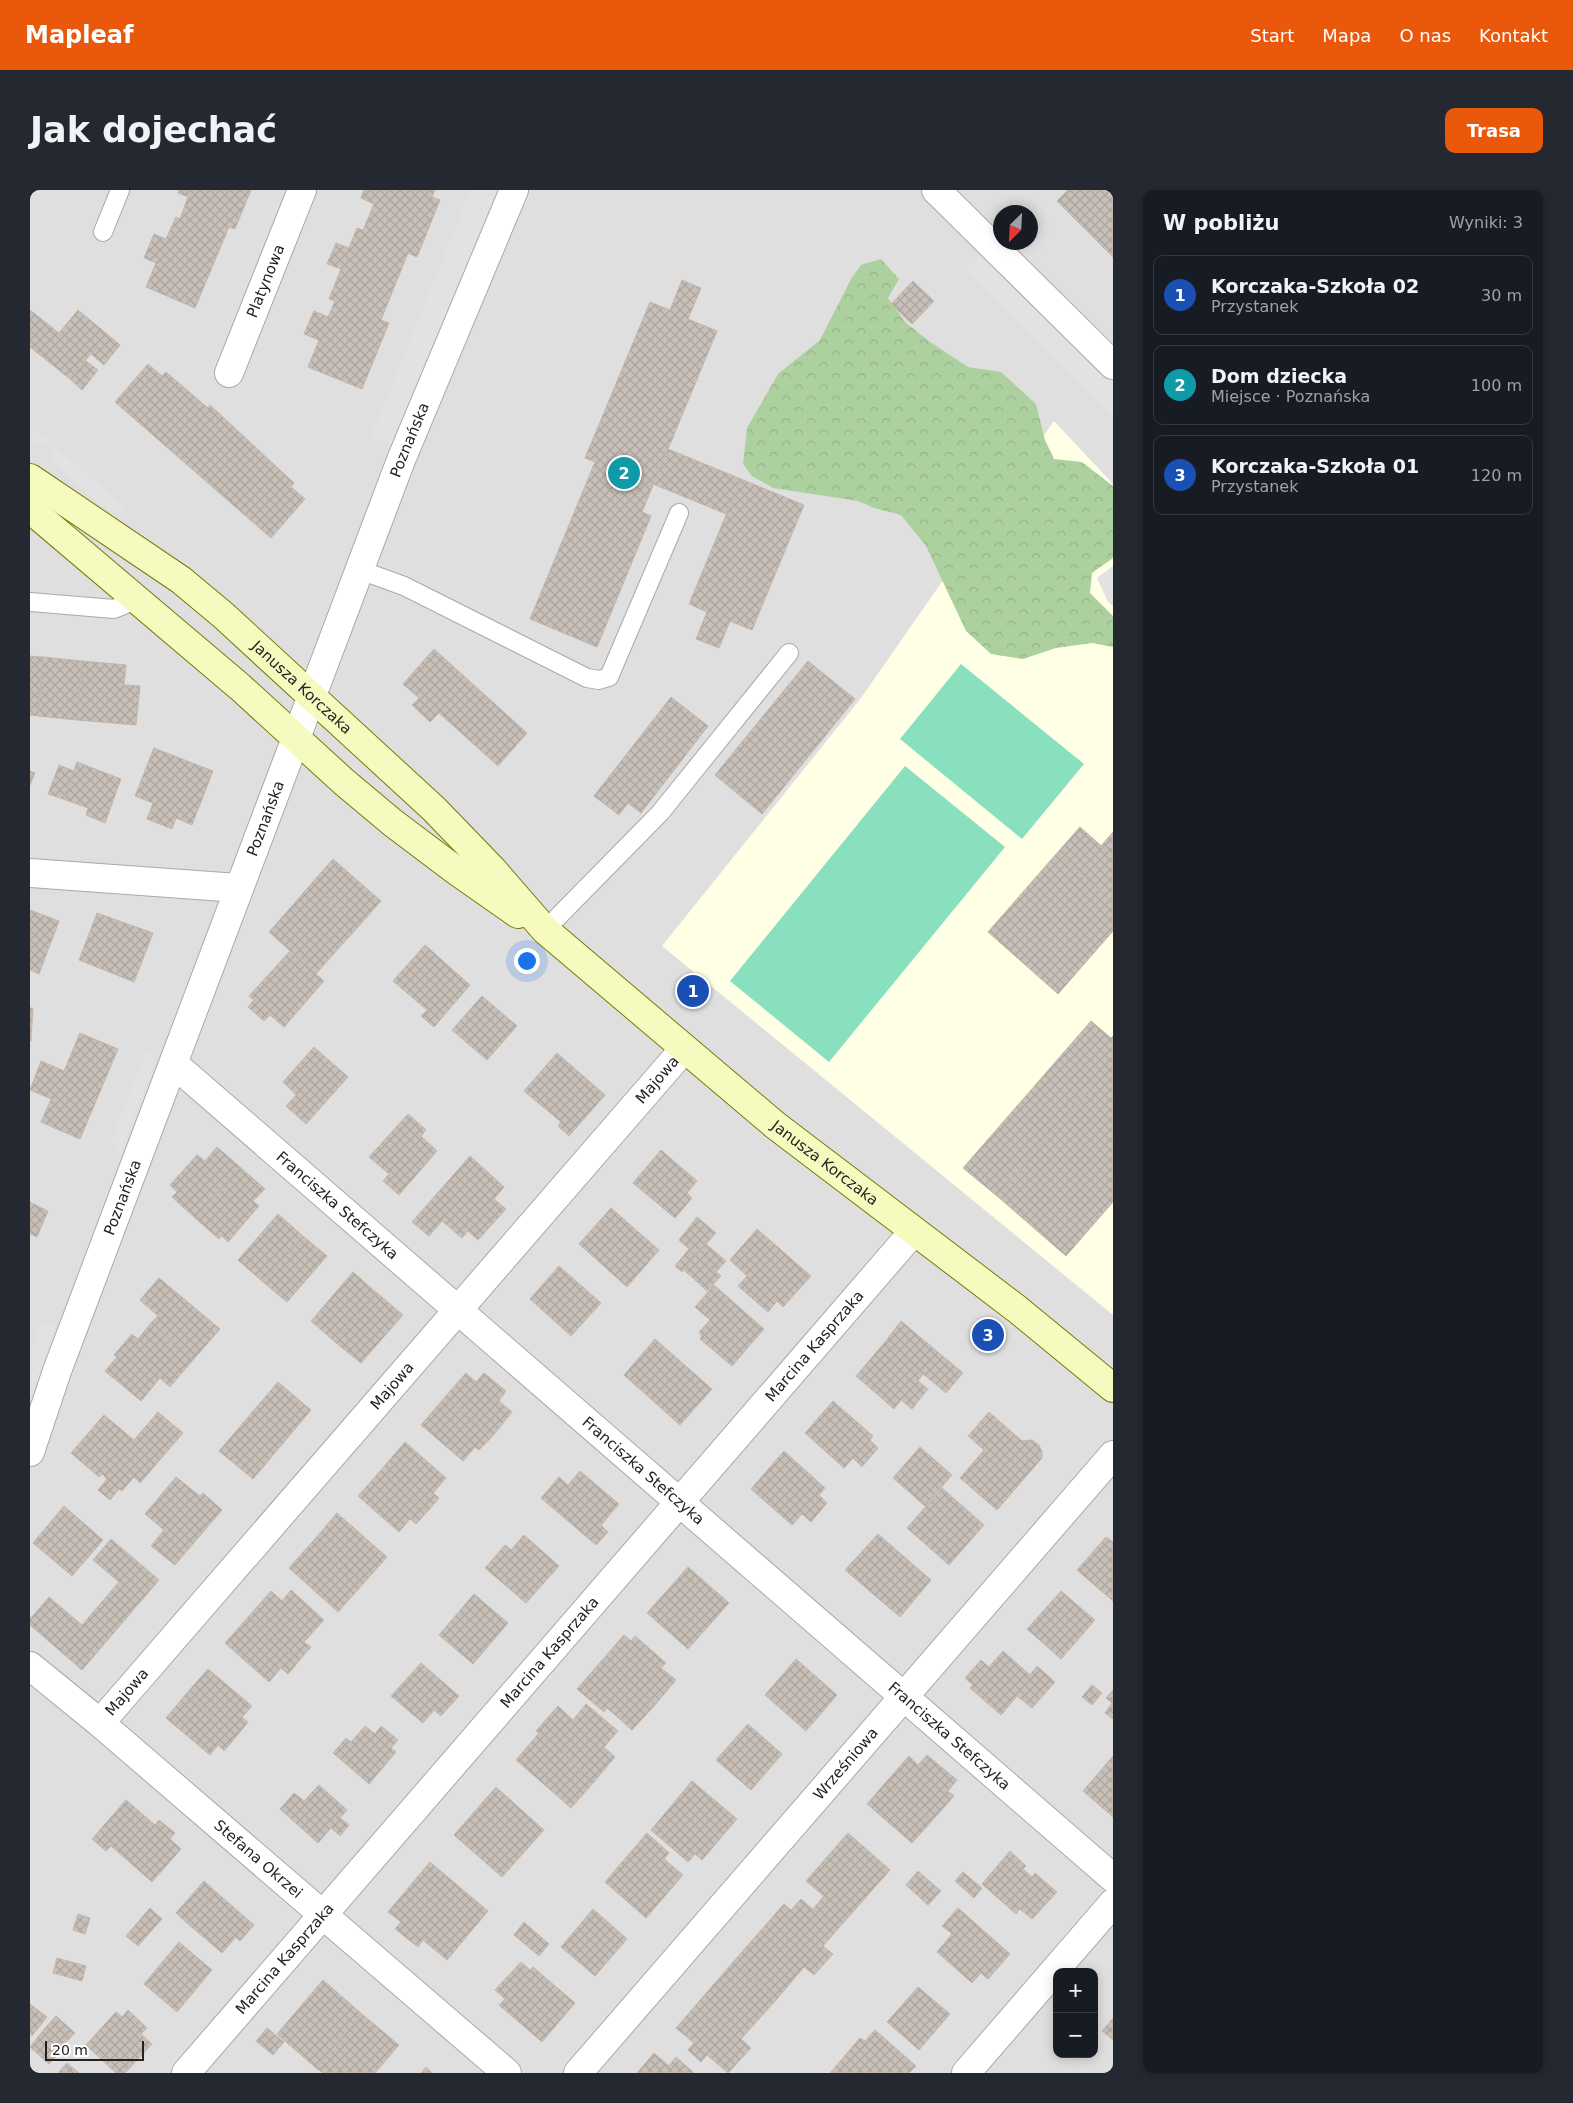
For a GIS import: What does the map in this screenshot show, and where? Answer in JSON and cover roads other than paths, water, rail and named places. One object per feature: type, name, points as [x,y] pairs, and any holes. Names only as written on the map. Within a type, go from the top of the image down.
[{"type":"street","name":"Platynowa","points":[[228,373],[302,190]]},
{"type":"street","name":"Poznańska","points":[[30,1452],[57,1371],[174,1064],[238,888],[313,697],[341,614],[360,570],[401,460],[514,190]]},
{"type":"street","points":[[936,190],[1113,365]]},
{"type":"street","name":"Janusza Korczaka","points":[[30,478],[181,580],[313,697],[434,809],[493,870],[545,930]]},
{"type":"street","name":"Janusza Korczaka","points":[[30,509],[240,687],[401,828],[458,872],[545,930],[775,1125],[1032,1320],[1113,1388]]},
{"type":"street","points":[[30,873],[238,888]]},
{"type":"street","name":"Majowa","points":[[100,1723],[684,1049]]},
{"type":"street","name":"Franciszka Stefczyka","points":[[174,1064],[1113,1878]]},
{"type":"street","name":"Marcina Kasprzaka","points":[[186,2073],[914,1231]]},
{"type":"street","name":"Wrześniowa","points":[[578,2073],[905,1698],[1113,1455]]},
{"type":"street","name":"Stefana Okrzei","points":[[30,1666],[100,1723],[507,2073]]},
{"type":"street","points":[[966,2073],[1113,1903]]},
{"type":"lane","points":[[103,232],[120,190]]},
{"type":"lane","points":[[360,570],[404,586],[587,678],[599,680],[609,677],[679,513]]},
{"type":"lane","points":[[30,602],[114,609],[136,600]]},
{"type":"lane","points":[[545,930],[660,813],[789,653]]},
{"type":"place","name":"Dom dziecka","points":[[624,473]]},
{"type":"place","name":"Korczaka-Szkoła 02","points":[[693,991]]},
{"type":"place","name":"Korczaka-Szkoła 01","points":[[988,1335]]}]
